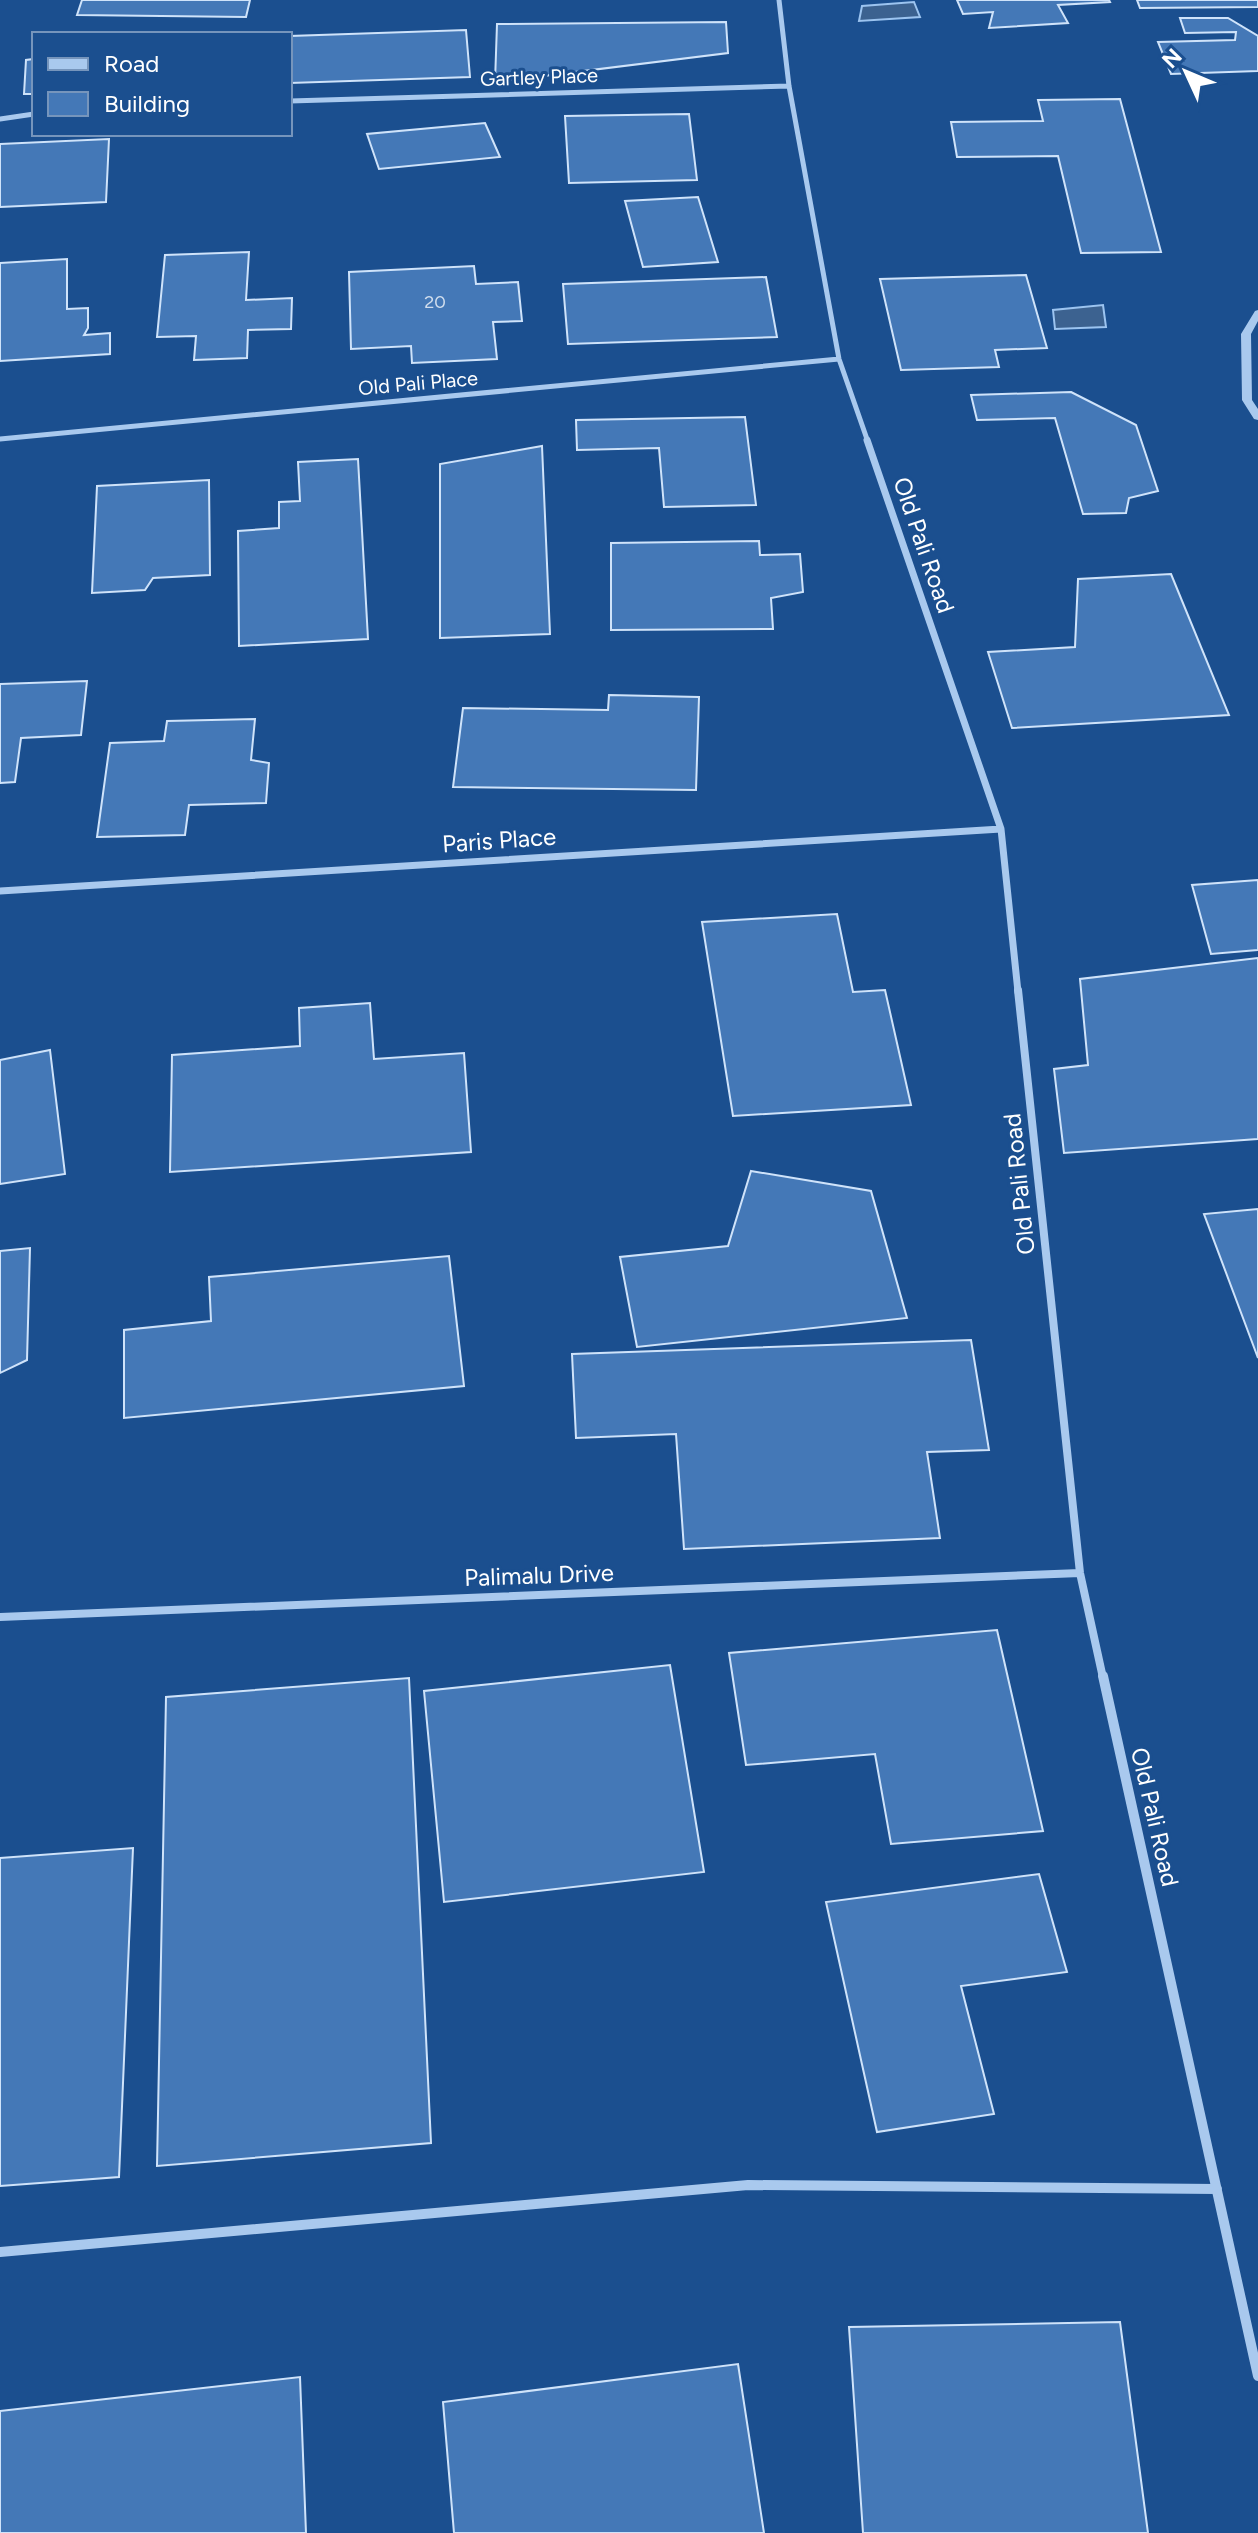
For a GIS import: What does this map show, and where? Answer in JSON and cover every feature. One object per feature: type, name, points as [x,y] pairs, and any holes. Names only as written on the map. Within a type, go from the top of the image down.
[{"type":"street","name":"Old Pali Road","points":[[779,0],[789,86],[839,359],[1001,829],[1080,1573],[1258,2376]]},
{"type":"street","name":"Gartley Place","points":[[292,101],[789,86]]},
{"type":"street","points":[[0,119],[32,114]]},
{"type":"street","points":[[1258,313],[1246,334],[1247,400],[1258,417]]},
{"type":"street","name":"Old Pali Place","points":[[0,439],[839,359]]},
{"type":"street","name":"Paris Place","points":[[0,891],[1001,829]]},
{"type":"street","name":"Palimalu Drive","points":[[0,1617],[1080,1573]]},
{"type":"street","points":[[0,2252],[748,2185],[1217,2189]]},
{"type":"water","points":[[914,2],[920,17],[859,21],[862,6]]},
{"type":"water","points":[[1103,305],[1106,327],[1055,329],[1053,310]]},
{"type":"building","points":[[82,0],[250,0],[246,17],[77,15]]},
{"type":"building","points":[[957,0],[1110,2],[1058,5],[1068,23],[989,28],[993,12],[963,14]]},
{"type":"building","points":[[1137,0],[1258,0],[1258,7],[1140,8]]},
{"type":"building","points":[[1180,18],[1228,18],[1258,36],[1258,71],[1171,74],[1158,42],[1235,40],[1236,32],[1185,33]]},
{"type":"building","points":[[726,22],[728,53],[495,82],[497,24]]},
{"type":"building","points":[[466,30],[470,77],[292,83],[292,36]]},
{"type":"building","points":[[32,59],[32,94],[24,94],[26,60]]},
{"type":"building","points":[[1120,99],[1161,252],[1081,253],[1058,156],[957,157],[951,122],[1043,121],[1038,100]]},
{"type":"building","points":[[689,114],[697,180],[569,183],[565,116]]},
{"type":"building","points":[[485,123],[500,157],[379,169],[367,134]]},
{"type":"building","points":[[109,139],[106,202],[0,207],[0,144]]},
{"type":"building","points":[[698,197],[718,262],[643,267],[625,201]]},
{"type":"building","points":[[249,252],[246,300],[292,298],[291,329],[248,330],[247,358],[194,360],[196,336],[157,337],[165,255]]},
{"type":"building","points":[[67,259],[67,309],[88,308],[88,328],[84,335],[110,333],[110,354],[0,361],[0,263]]},
{"type":"building","points":[[474,266],[476,284],[518,282],[522,321],[493,322],[497,359],[412,363],[411,346],[351,349],[349,272]]},
{"type":"building","points":[[1026,275],[1047,348],[995,350],[999,367],[901,370],[880,279]]},
{"type":"building","points":[[766,277],[777,337],[568,344],[563,284]]},
{"type":"building","points":[[1071,392],[1136,425],[1158,491],[1129,498],[1126,513],[1083,514],[1055,418],[977,420],[971,395]]},
{"type":"building","points":[[745,417],[756,505],[664,507],[659,448],[577,450],[576,420]]},
{"type":"building","points":[[542,446],[550,634],[440,638],[440,464]]},
{"type":"building","points":[[358,459],[368,639],[239,646],[238,531],[279,528],[279,502],[300,501],[298,462]]},
{"type":"building","points":[[209,480],[210,575],[153,578],[145,590],[92,593],[97,486]]},
{"type":"building","points":[[759,541],[760,555],[800,554],[803,592],[771,598],[773,629],[611,630],[611,543]]},
{"type":"building","points":[[1171,574],[1229,715],[1012,728],[988,652],[1075,647],[1078,579]]},
{"type":"building","points":[[87,681],[81,735],[21,738],[15,782],[0,783],[0,684]]},
{"type":"building","points":[[609,695],[699,697],[696,790],[453,787],[463,708],[608,710]]},
{"type":"building","points":[[255,719],[251,760],[269,763],[266,803],[189,805],[185,835],[97,837],[110,743],[164,741],[167,721]]},
{"type":"building","points":[[1258,880],[1258,950],[1211,954],[1192,885]]},
{"type":"building","points":[[837,914],[853,992],[885,990],[911,1105],[733,1116],[702,922]]},
{"type":"building","points":[[1258,958],[1258,1139],[1064,1153],[1054,1069],[1088,1065],[1080,979]]},
{"type":"building","points":[[370,1003],[374,1059],[464,1053],[471,1152],[170,1172],[172,1055],[300,1046],[299,1008]]},
{"type":"building","points":[[50,1050],[65,1174],[0,1184],[0,1060]]},
{"type":"building","points":[[751,1171],[871,1191],[907,1318],[637,1347],[620,1257],[728,1246]]},
{"type":"building","points":[[1258,1209],[1258,1358],[1204,1214]]},
{"type":"building","points":[[30,1248],[27,1360],[0,1373],[0,1251]]},
{"type":"building","points":[[449,1256],[464,1386],[124,1418],[124,1330],[211,1321],[209,1277]]},
{"type":"building","points":[[971,1340],[989,1450],[927,1452],[940,1538],[684,1549],[676,1434],[576,1438],[572,1354]]},
{"type":"building","points":[[997,1630],[1043,1831],[891,1844],[875,1754],[746,1765],[729,1653]]},
{"type":"building","points":[[670,1665],[704,1872],[444,1902],[424,1691]]},
{"type":"building","points":[[409,1678],[431,2143],[157,2166],[166,1697]]},
{"type":"building","points":[[133,1848],[119,2177],[0,2186],[0,1858]]},
{"type":"building","points":[[1039,1874],[1067,1972],[961,1986],[994,2114],[877,2132],[826,1902]]},
{"type":"building","points":[[1120,2322],[1148,2533],[863,2533],[849,2327]]},
{"type":"building","points":[[738,2364],[764,2533],[454,2533],[443,2402]]},
{"type":"building","points":[[300,2377],[306,2533],[0,2533],[0,2411]]}]
